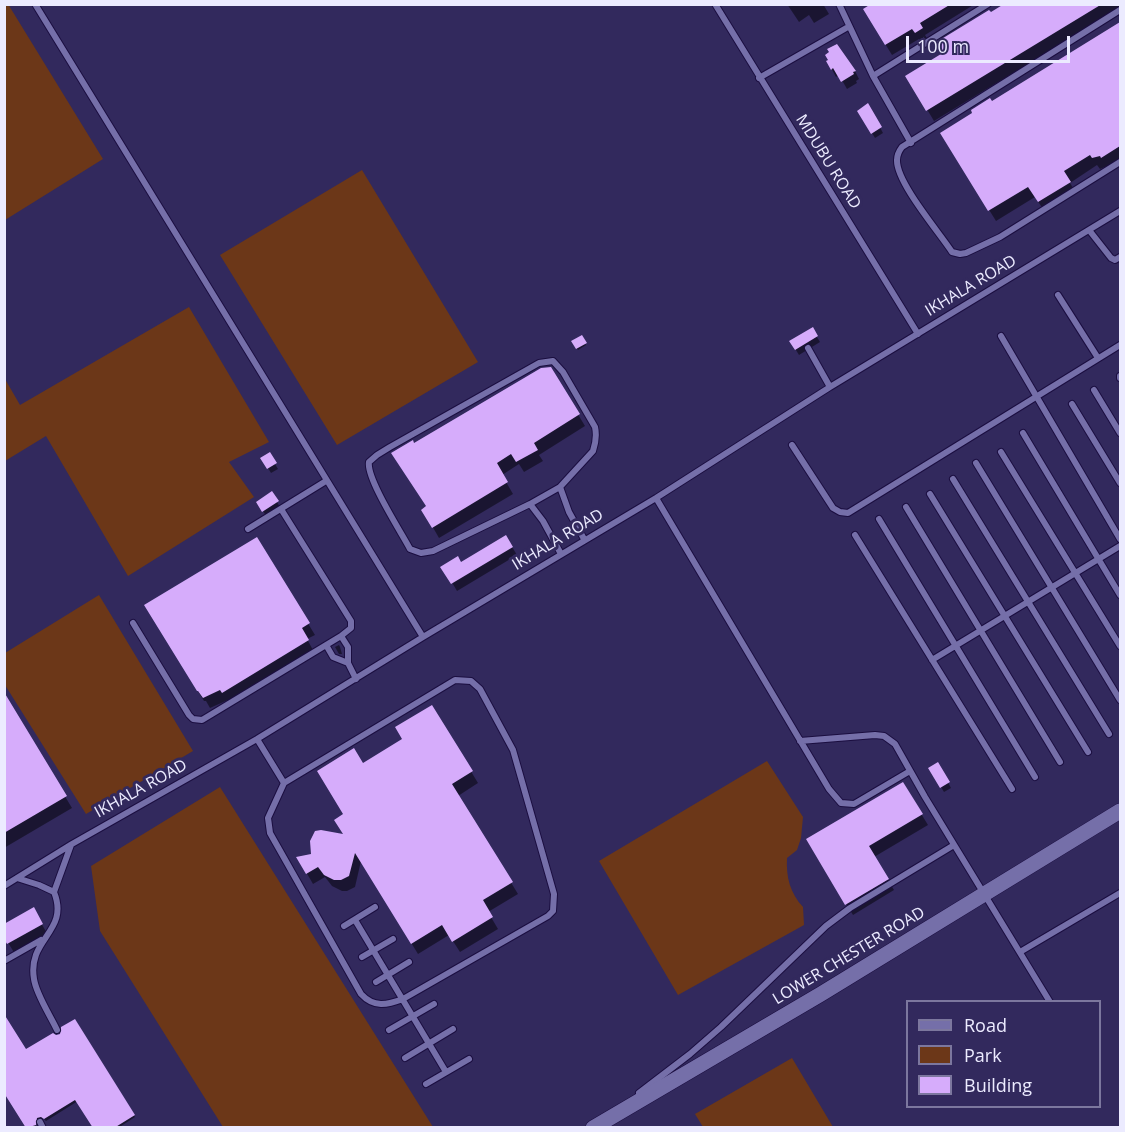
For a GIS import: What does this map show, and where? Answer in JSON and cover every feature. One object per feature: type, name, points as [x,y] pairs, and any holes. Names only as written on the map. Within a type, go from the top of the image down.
[{"type":"street","name":"LOWER CHESTER ROAD","points":[[593,1127],[821,994],[1120,810]]},
{"type":"lane","points":[[36,4],[423,637]]},
{"type":"lane","name":"MDUBU ROAD","points":[[715,4],[918,334]]},
{"type":"lane","points":[[839,4],[873,76],[911,142]]},
{"type":"lane","points":[[873,76],[988,4]]},
{"type":"lane","points":[[1120,10],[902,147],[896,159],[900,176],[952,252],[960,254],[1000,237],[1120,162]]},
{"type":"lane","points":[[759,78],[848,27]]},
{"type":"lane","name":"IKHALA ROAD","points":[[4,886],[72,844],[257,739],[656,498],[830,387],[1120,211]]},
{"type":"lane","points":[[1089,230],[1111,258],[1115,260],[1120,257]]},
{"type":"lane","points":[[1058,295],[1098,358]]},
{"type":"lane","points":[[1001,336],[1120,539]]},
{"type":"lane","points":[[792,445],[833,508],[848,513],[1120,345]]},
{"type":"lane","points":[[808,348],[830,387]]},
{"type":"lane","points":[[553,361],[563,372],[595,427],[597,435],[593,451],[560,487],[530,504],[433,551],[415,552],[410,549],[376,486],[369,471],[369,462],[376,454],[539,363],[553,361]]},
{"type":"lane","points":[[1094,390],[1120,433]]},
{"type":"lane","points":[[1072,404],[1120,483]]},
{"type":"lane","points":[[1023,433],[1120,595]]},
{"type":"lane","points":[[1001,452],[1120,646]]},
{"type":"lane","points":[[976,463],[1120,699]]},
{"type":"lane","points":[[953,479],[1109,734]]},
{"type":"lane","points":[[248,529],[327,481]]},
{"type":"lane","points":[[560,487],[569,512],[585,539]]},
{"type":"lane","points":[[930,494],[1088,752]]},
{"type":"lane","points":[[656,498],[829,789],[841,803],[854,804],[910,771]]},
{"type":"lane","points":[[530,504],[543,521],[561,554]]},
{"type":"lane","points":[[906,507],[1060,762]]},
{"type":"lane","points":[[133,623],[189,715],[198,720],[208,718],[341,636],[351,628],[351,621],[281,508]]},
{"type":"lane","points":[[879,519],[1035,777]]},
{"type":"lane","points":[[855,534],[1012,789]]},
{"type":"lane","points":[[932,660],[1120,546]]},
{"type":"lane","points":[[341,636],[348,647],[348,663],[356,679]]},
{"type":"lane","points":[[326,645],[333,657],[348,663]]},
{"type":"lane","points":[[455,680],[471,681],[480,689],[513,750],[554,894],[553,911],[403,999],[389,1004],[374,1004],[361,994],[270,833],[268,818],[284,783],[455,680]]},
{"type":"lane","points":[[800,741],[875,735],[884,736],[895,744],[1049,1000]]},
{"type":"lane","points":[[257,739],[284,783]]},
{"type":"lane","points":[[4,961],[41,940],[55,925],[58,914],[54,892],[72,844]]},
{"type":"lane","points":[[593,1127],[690,1054],[826,926],[850,908],[954,845]]},
{"type":"lane","points":[[17,879],[54,892]]},
{"type":"lane","points":[[1020,952],[1120,893]]},
{"type":"lane","points":[[345,926],[375,907]]},
{"type":"lane","points":[[355,920],[446,1072]]},
{"type":"lane","points":[[362,957],[393,939]]},
{"type":"lane","points":[[41,940],[34,961],[34,981],[57,1030]]},
{"type":"lane","points":[[376,982],[409,962]]},
{"type":"lane","points":[[389,1030],[434,1004]]},
{"type":"lane","points":[[405,1058],[453,1029]]},
{"type":"lane","points":[[426,1084],[469,1059]]},
{"type":"green space","points":[[8,4],[103,159],[5,220],[4,5]]},
{"type":"green space","points":[[362,170],[478,362],[337,445],[220,255]]},
{"type":"green space","points":[[189,307],[269,442],[229,462],[254,497],[128,576],[46,436],[5,461],[5,379],[20,405]]},
{"type":"green space","points":[[99,595],[193,751],[86,814],[5,685],[5,653]]},
{"type":"green space","points":[[767,761],[803,817],[797,850],[787,858],[787,865],[792,890],[803,907],[804,925],[678,995],[599,861]]},
{"type":"green space","points":[[220,787],[433,1127],[223,1127],[100,931],[91,866]]},
{"type":"green space","points":[[792,1058],[833,1127],[703,1127],[695,1114]]},
{"type":"building","points":[[871,4],[951,4],[920,23],[923,28],[915,33],[912,29],[885,45],[863,9]]},
{"type":"building","points":[[1004,4],[1102,4],[926,111],[905,76],[941,54],[935,43],[989,10],[991,12]]},
{"type":"building","points":[[1120,22],[1120,146],[1101,158],[1100,156],[1092,158],[1090,155],[1064,171],[1071,182],[1038,202],[1028,187],[988,211],[940,133],[972,113],[971,110],[990,98],[992,101]]},
{"type":"building","points":[[837,44],[856,71],[841,82],[833,68],[831,70],[825,55],[829,52],[827,49]]},
{"type":"building","points":[[868,103],[882,127],[871,134],[857,111]]},
{"type":"building","points":[[813,327],[818,336],[795,350],[789,341]]},
{"type":"building","points":[[582,335],[587,343],[576,349],[571,341]]},
{"type":"building","points":[[551,367],[580,414],[534,443],[538,450],[516,462],[511,454],[497,463],[508,482],[432,528],[421,510],[426,506],[391,453],[413,440],[414,443],[541,368]]},
{"type":"building","points":[[270,452],[277,463],[267,469],[260,458]]},
{"type":"building","points":[[272,491],[279,501],[262,512],[256,502]]},
{"type":"building","points":[[506,535],[513,547],[451,584],[440,567],[458,556],[461,562]]},
{"type":"building","points":[[257,537],[310,623],[302,628],[309,640],[222,693],[220,690],[203,698],[144,605]]},
{"type":"building","points":[[4,692],[67,796],[4,833]]},
{"type":"building","points":[[432,705],[473,771],[452,784],[513,882],[483,900],[493,917],[452,942],[442,925],[411,944],[355,853],[349,876],[341,880],[334,880],[324,875],[318,867],[306,874],[296,857],[311,854],[310,841],[315,831],[343,834],[334,820],[343,814],[317,771],[354,748],[363,763],[402,739],[395,727]]},
{"type":"building","points":[[938,762],[950,782],[940,788],[928,768]]},
{"type":"building","points":[[903,782],[923,814],[869,846],[889,879],[845,905],[806,839]]},
{"type":"building","points":[[34,907],[43,924],[7,944],[4,939],[4,924]]},
{"type":"building","points":[[4,1014],[26,1049],[53,1033],[60,1034],[61,1027],[75,1019],[135,1115],[114,1128],[93,1128],[75,1100],[44,1119],[37,1118],[36,1125],[26,1128],[4,1093]]}]
